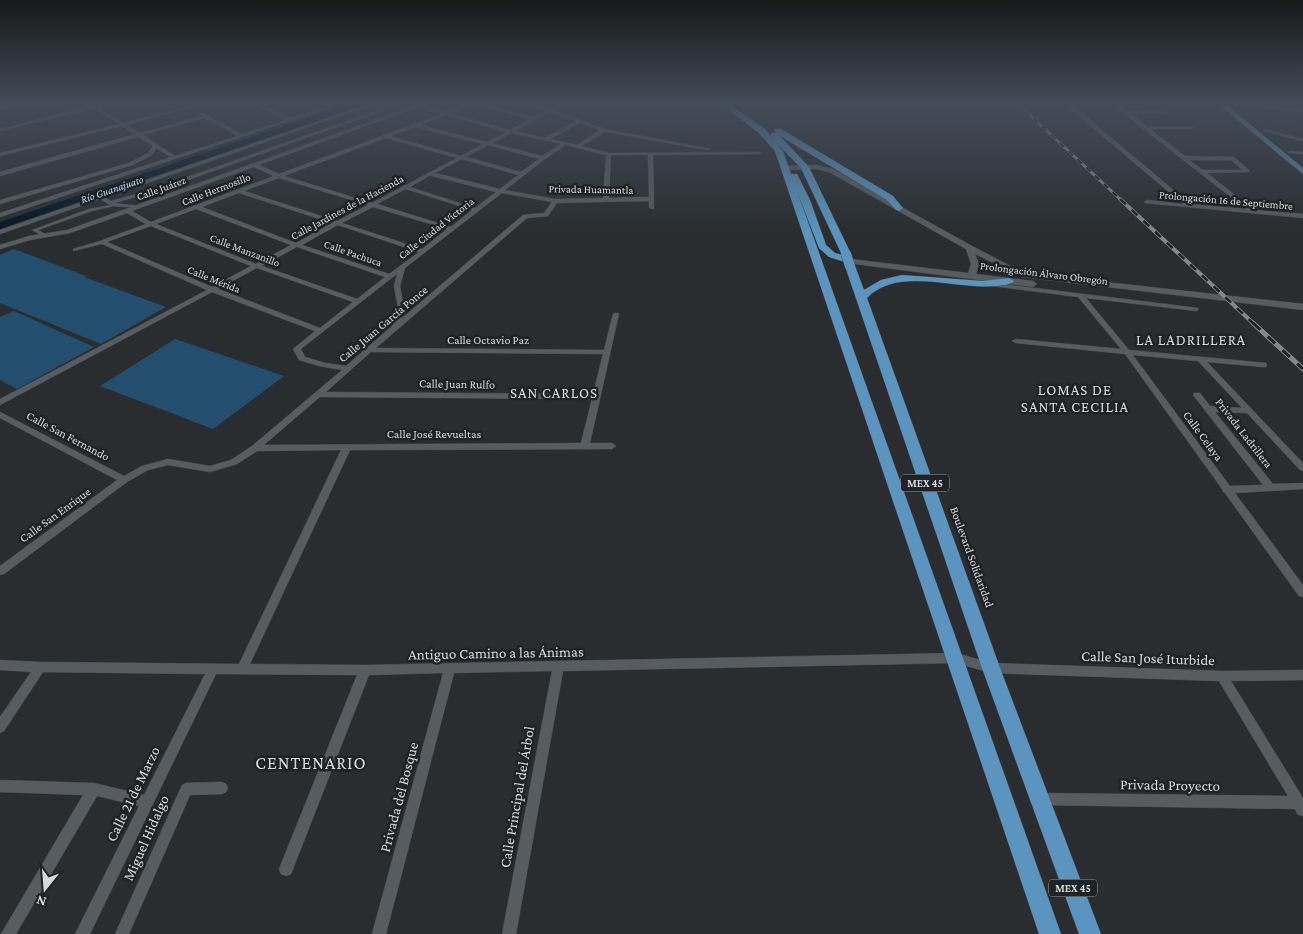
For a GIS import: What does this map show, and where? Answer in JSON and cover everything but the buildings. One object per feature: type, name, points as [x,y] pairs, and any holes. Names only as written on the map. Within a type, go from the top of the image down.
[{"type":"highway","name":"MEX 45","points":[[775,146],[779,151],[956,658],[1050,934]]},
{"type":"highway","name":"Boulevard Solidaridad","points":[[785,146],[805,167],[849,260],[991,668],[1090,934]]},
{"type":"highway","points":[[802,146],[890,198],[899,208]]},
{"type":"highway","points":[[784,168],[795,177],[806,200],[822,246],[832,254],[849,260]]},
{"type":"highway","points":[[861,298],[876,285],[891,279],[902,278],[983,284],[1009,281]]},
{"type":"main road","points":[[1271,146],[1303,172]]},
{"type":"main road","points":[[1283,146],[1303,163]]},
{"type":"street","points":[[0,155],[37,146]]},
{"type":"street","points":[[0,174],[102,146]]},
{"type":"street","points":[[0,202],[131,164],[150,154],[156,146]]},
{"type":"street","points":[[157,146],[175,158]]},
{"type":"street","points":[[0,215],[213,146]]},
{"type":"street","points":[[0,232],[250,146]]},
{"type":"street","points":[[45,236],[34,230],[280,146]]},
{"type":"street","name":"Calle Juárez","points":[[0,247],[29,238],[68,232],[308,146]]},
{"type":"street","name":"Calle Hermosillo","points":[[75,250],[151,224],[359,146]]},
{"type":"street","points":[[417,146],[522,174]]},
{"type":"street","name":"Calle Jardines de la Hacienda","points":[[0,402],[188,301],[213,290],[432,174],[482,146]]},
{"type":"street","points":[[492,146],[543,158]]},
{"type":"street","name":"Calle Ciudad Victoria","points":[[321,331],[522,174],[563,146]]},
{"type":"street","points":[[572,146],[609,154],[759,153]]},
{"type":"street","points":[[686,146],[731,154]]},
{"type":"street","points":[[1117,146],[1189,206]]},
{"type":"street","points":[[1168,146],[1253,212]]},
{"type":"street","points":[[1290,152],[1303,153]]},
{"type":"street","points":[[606,200],[609,154]]},
{"type":"street","points":[[650,154],[652,208]]},
{"type":"street","points":[[1184,158],[1232,158],[1247,171],[1202,172]]},
{"type":"street","points":[[255,165],[278,176],[452,229]]},
{"type":"street","points":[[784,168],[805,167],[831,170],[1015,272],[1033,284]]},
{"type":"street","name":"Privada Huamantla","points":[[432,174],[501,191],[555,200],[652,199]]},
{"type":"street","points":[[405,187],[476,210]]},
{"type":"street","points":[[239,191],[423,252]]},
{"type":"street","points":[[100,197],[112,204],[139,207]]},
{"type":"street","points":[[525,216],[546,214],[555,200]]},
{"type":"street","name":"Prolongación 16 de Septiembre","points":[[1147,202],[1303,216]]},
{"type":"street","name":"Calle Pachuca","points":[[197,206],[297,245],[391,276]]},
{"type":"street","name":"Calle Manzanillo","points":[[128,211],[151,224],[256,266],[358,302]]},
{"type":"street","name":"Calle Juan García Ponce","points":[[255,448],[525,216]]},
{"type":"street","name":"Calle Mérida","points":[[102,242],[213,290],[321,331]]},
{"type":"street","points":[[969,248],[975,264],[970,276]]},
{"type":"street","name":"Prolongación Álvaro Obregón","points":[[849,260],[1033,284],[1234,303]]},
{"type":"street","points":[[395,329],[401,308],[397,286],[403,266]]},
{"type":"street","points":[[983,284],[1033,284],[1081,296],[1196,309]]},
{"type":"street","name":"Calle Celaya","points":[[1081,296],[1127,352],[1303,593]]},
{"type":"street","points":[[1234,303],[1303,307]]},
{"type":"street","points":[[1234,303],[1303,313]]},
{"type":"street","points":[[585,446],[616,314]]},
{"type":"street","points":[[321,331],[298,349],[302,358],[309,362],[348,368]]},
{"type":"street","points":[[1016,341],[1263,365]]},
{"type":"street","name":"Calle Octavio Paz","points":[[370,350],[607,352]]},
{"type":"street","points":[[1201,360],[1303,468]]},
{"type":"street","name":"Calle Juan Rulfo","points":[[318,394],[596,398]]},
{"type":"street","name":"Privada Ladrillera","points":[[1198,395],[1271,488]]},
{"type":"street","points":[[1209,409],[1250,411]]},
{"type":"street","name":"Calle San Fernando","points":[[0,415],[124,480]]},
{"type":"street","name":"Calle José Revueltas","points":[[255,448],[612,446]]},
{"type":"street","points":[[242,669],[348,447]]},
{"type":"street","name":"Calle San Enrique","points":[[0,571],[124,480],[144,468],[168,462],[210,469],[223,467],[255,448]]},
{"type":"street","points":[[1226,490],[1303,486]]},
{"type":"street","name":"Antiguo Camino a las Ánimas","points":[[0,665],[365,670],[956,658],[991,668]]},
{"type":"street","points":[[0,727],[40,667]]},
{"type":"street","name":"Calle Principal del Árbol","points":[[508,934],[558,667]]},
{"type":"street","name":"Privada del Bosque","points":[[378,934],[450,668]]},
{"type":"street","name":"Calle San José Iturbide","points":[[991,668],[1222,676],[1303,675]]},
{"type":"street","name":"Calle 21 de Marzo","points":[[82,934],[213,669]]},
{"type":"street","points":[[286,869],[365,670]]},
{"type":"street","points":[[1222,676],[1301,806]]},
{"type":"street","points":[[0,786],[94,789],[148,802]]},
{"type":"street","name":"Miguel Hidalgo","points":[[122,934],[186,789],[222,788]]},
{"type":"street","points":[[8,934],[94,789]]},
{"type":"street","name":"Privada Proyecto","points":[[1041,800],[1301,806]]},
{"type":"shaded area","points":[[14,249],[166,307],[101,344],[0,303],[0,255]]},
{"type":"shaded area","points":[[14,311],[94,347],[17,389],[0,380],[0,317]]},
{"type":"shaded area","points":[[175,339],[284,376],[213,429],[100,386]]},
{"type":"waterway","name":"Río Guanajuato","points":[[0,227],[238,146]]},
{"type":"railway","points":[[1063,146],[1121,200]]},
{"type":"railway","points":[[1120,199],[1254,324]]},
{"type":"railway","points":[[1253,323],[1303,369]]},
{"type":"district","name":"LA LADRILLERA","points":[[1191,340]]},
{"type":"district","name":"SAN CARLOS","points":[[554,393]]},
{"type":"district","name":"LOMAS DE SANTA CECILIA","points":[[1075,398]]},
{"type":"district","name":"CENTENARIO","points":[[311,763]]}]
